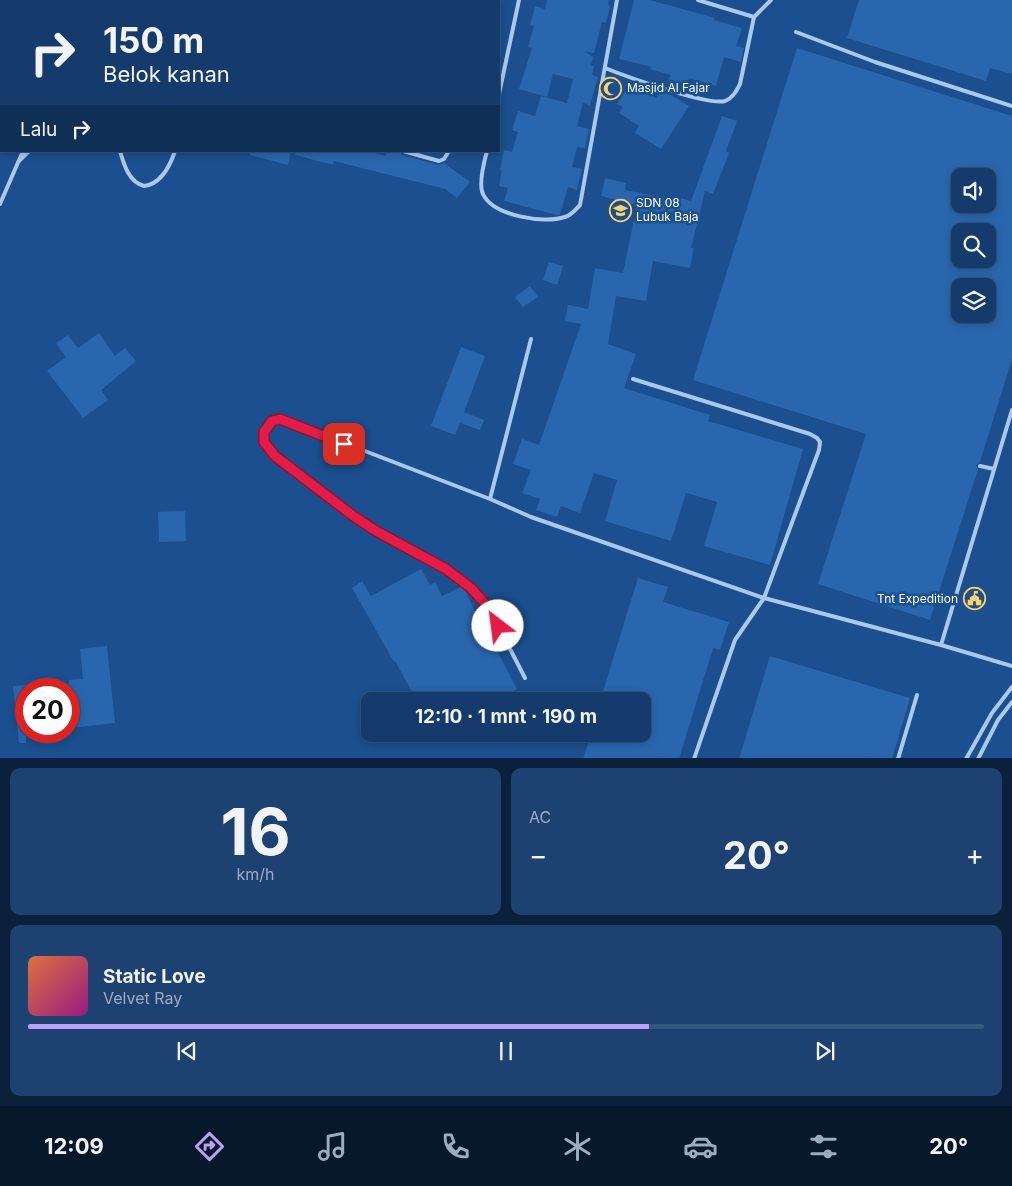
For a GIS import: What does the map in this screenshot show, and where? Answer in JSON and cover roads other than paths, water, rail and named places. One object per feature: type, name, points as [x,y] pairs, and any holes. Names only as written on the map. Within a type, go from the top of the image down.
[{"type":"lane","points":[[500,89],[519,0]]},
{"type":"lane","points":[[487,152],[482,170],[481,191],[487,200],[507,213],[551,220],[573,213],[580,205],[617,0]]},
{"type":"lane","points":[[698,0],[754,17]]},
{"type":"lane","points":[[605,68],[667,90],[716,102],[726,100],[735,94],[740,84],[754,17],[771,0]]},
{"type":"lane","points":[[796,32],[875,62],[1012,106]]},
{"type":"lane","points":[[0,204],[23,152]]},
{"type":"lane","points":[[18,162],[28,152]]},
{"type":"lane","points":[[120,152],[127,173],[133,181],[144,186],[153,184],[160,179],[175,152]]},
{"type":"lane","points":[[407,152],[441,160],[446,157],[448,152]]},
{"type":"lane","points":[[490,499],[530,339]]},
{"type":"lane","points":[[632,379],[810,434],[820,442],[819,450],[764,598],[735,640],[694,758]]},
{"type":"lane","points":[[941,645],[1012,410]]},
{"type":"lane","points":[[525,678],[489,608],[471,588],[446,569],[376,531],[330,499],[275,456],[264,442],[266,428],[272,421],[276,419],[284,420],[490,499],[531,517],[764,598],[1012,666]]},
{"type":"lane","points":[[980,466],[994,469]]},
{"type":"lane","points":[[966,758],[992,712],[1012,687]]},
{"type":"lane","points":[[898,758],[916,696]]},
{"type":"lane","points":[[978,758],[998,720],[1012,702]]},
{"type":"place","name":"Masjid Al Fajar","points":[[611,88]]},
{"type":"place","name":"SDN 08 Lubuk Baja","points":[[620,210]]},
{"type":"place","name":"Tnt Expedition","points":[[974,599]]}]
